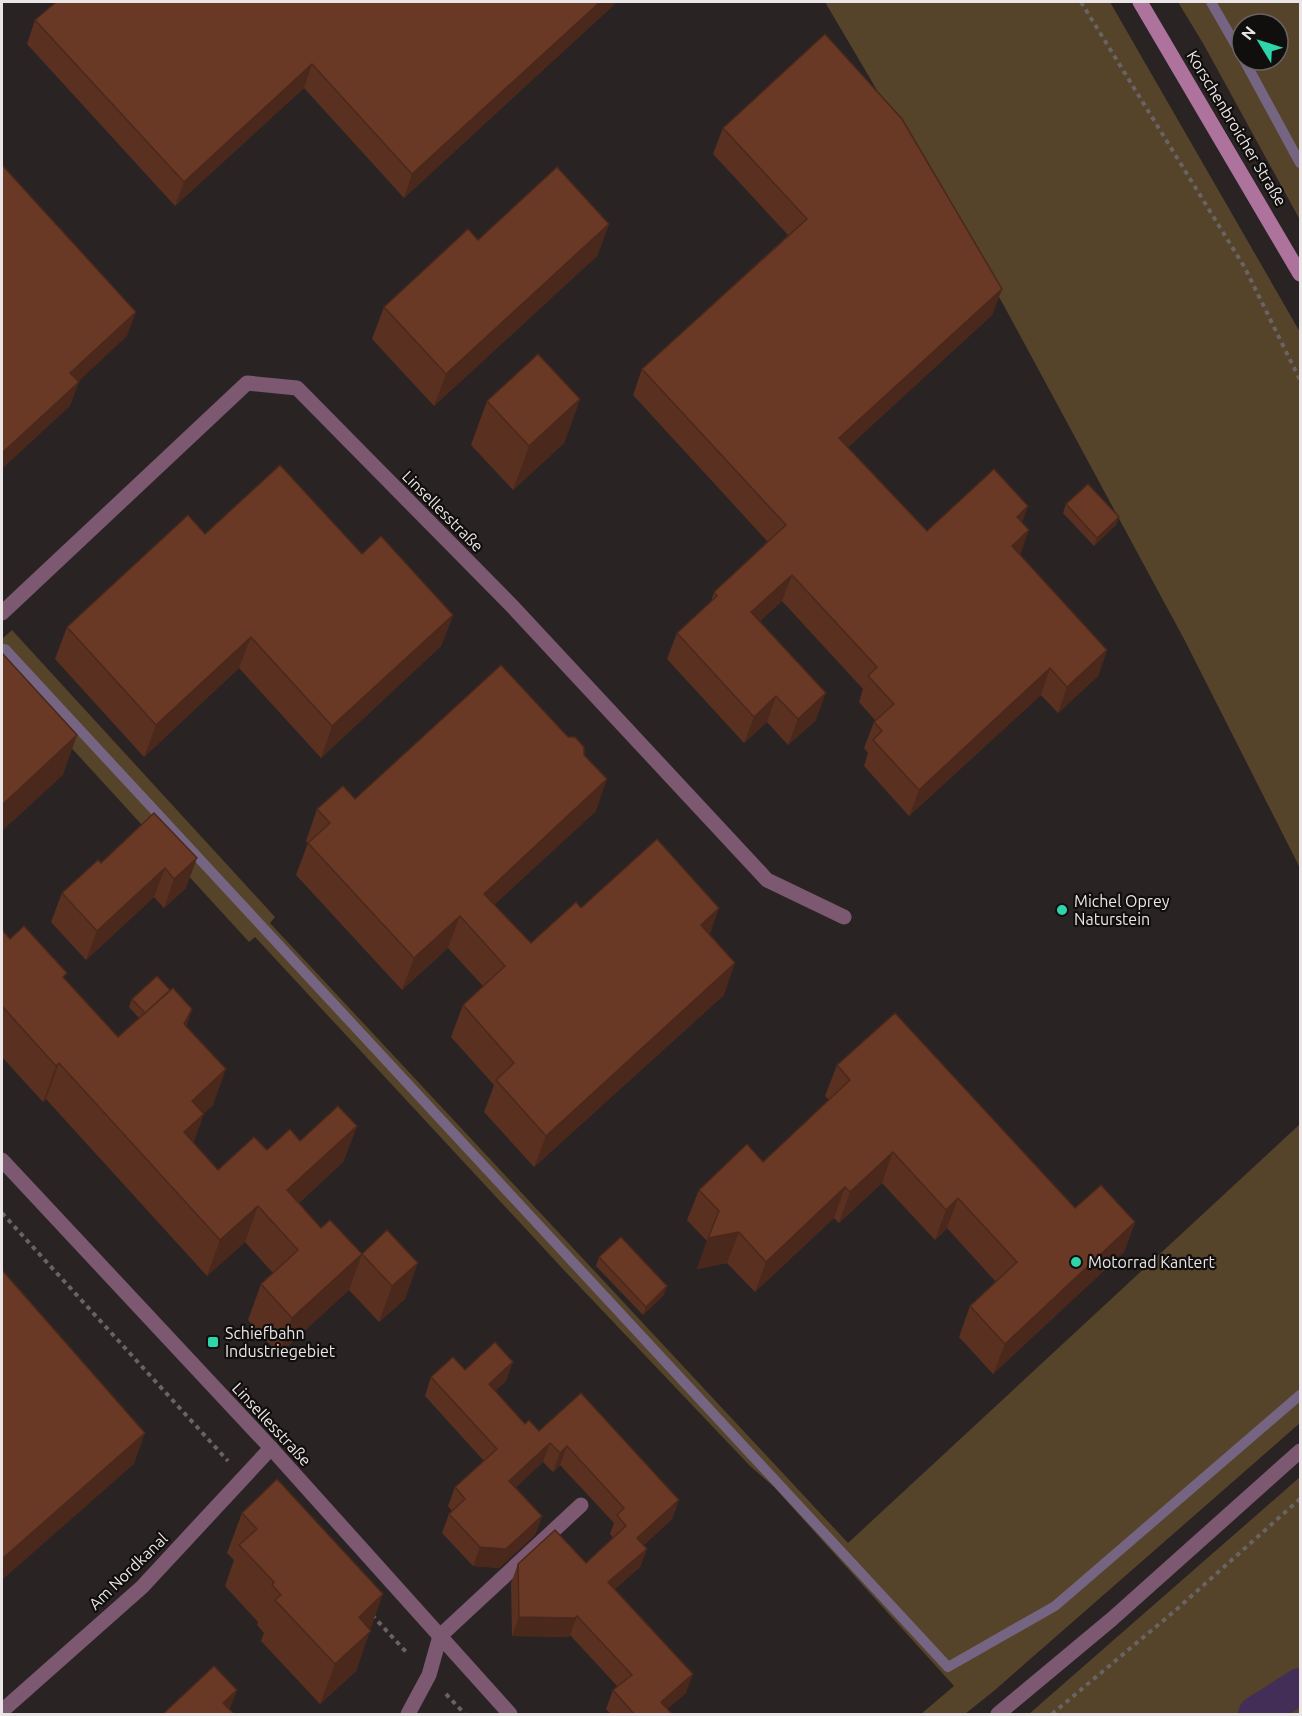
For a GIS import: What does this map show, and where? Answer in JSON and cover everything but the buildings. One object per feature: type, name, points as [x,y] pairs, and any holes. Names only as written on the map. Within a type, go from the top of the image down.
[{"type":"main road","name":"Korschenbroicher Straße","points":[[1140,2],[1300,274]]},
{"type":"street","name":"Linsellesstraße","points":[[2,613],[247,383],[297,388],[513,607],[767,880],[844,917]]},
{"type":"street","name":"Linsellesstraße","points":[[2,1160],[271,1448],[510,1714]]},
{"type":"street","name":"Am Nordkanal","points":[[2,1711],[142,1587],[271,1448]]},
{"type":"street","points":[[998,1714],[1112,1619],[1300,1451]]},
{"type":"street","points":[[408,1714],[429,1675],[440,1636],[582,1505]]},
{"type":"path","points":[[1081,2],[1245,268],[1300,380]]},
{"type":"path","points":[[1052,1714],[1177,1609],[1300,1499]]},
{"type":"shaded area","points":[[825,2],[1110,2],[1300,332],[1300,868],[1184,639],[1003,304]]},
{"type":"shaded area","points":[[1178,2],[1300,2],[1300,220],[1204,45]]},
{"type":"shaded area","points":[[12,630],[275,917],[270,923],[848,1543],[1300,1124],[1300,1423],[965,1714],[921,1714],[954,1686],[774,1487],[750,1466],[562,1268],[255,937],[249,942],[2,672],[2,639]]},
{"type":"shaded area","points":[[1300,1477],[1300,1714],[1029,1714]]},
{"type":"waterway","points":[[1211,2],[1230,35]]},
{"type":"waterway","points":[[1251,72],[1300,163]]},
{"type":"waterway","points":[[5,649],[948,1667],[1055,1606],[1300,1395]]},
{"type":"waterway","points":[[1256,1714],[1300,1686]]},
{"type":"place","name":"Michel Oprey Naturstein","points":[[1062,910]]},
{"type":"place","name":"Motorrad Kantert","points":[[1076,1262]]},
{"type":"place","name":"Schiefbahn Industriegebiet","points":[[213,1342]]}]
